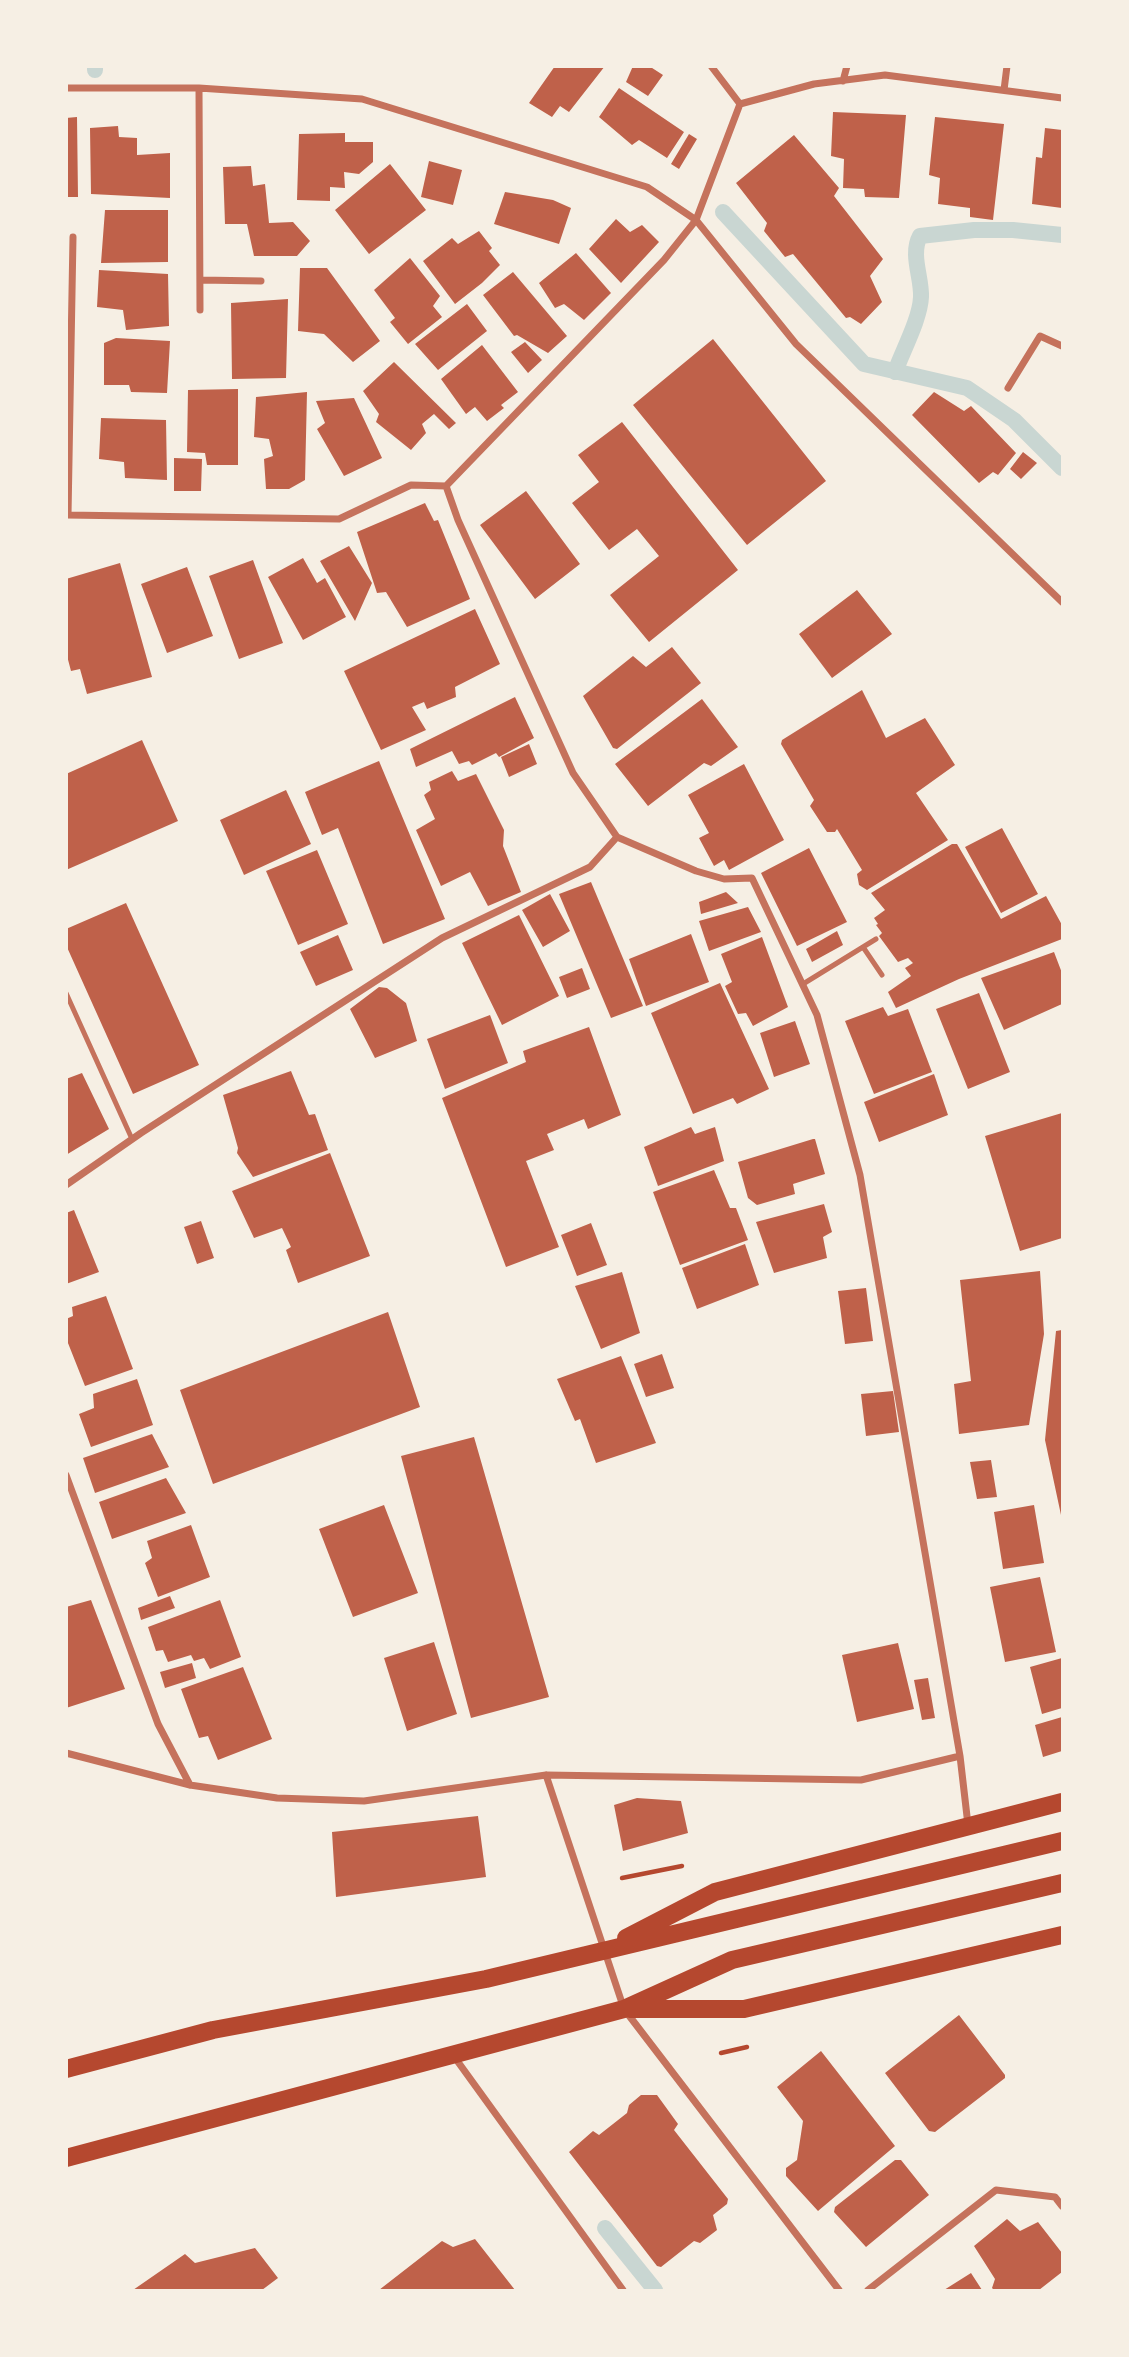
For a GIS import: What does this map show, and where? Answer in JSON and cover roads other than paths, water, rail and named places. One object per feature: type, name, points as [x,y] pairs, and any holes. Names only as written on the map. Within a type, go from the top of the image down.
[{"type":"main road","points":[[604,1950],[715,1892],[1062,1802]]},
{"type":"main road","points":[[66,2069],[213,2030],[486,1979],[1062,1841]]},
{"type":"main road","points":[[66,2158],[624,2008],[733,1961],[1062,1883]]},
{"type":"main road","points":[[624,2008],[744,2009],[1062,1935]]},
{"type":"street","points":[[712,66],[740,104]]},
{"type":"street","points":[[843,80],[848,66]]},
{"type":"street","points":[[1004,90],[1007,66]]},
{"type":"street","points":[[740,104],[814,84],[885,75],[1062,98]]},
{"type":"street","points":[[66,88],[199,88],[362,99],[647,187],[696,220],[796,344],[1062,602]]},
{"type":"street","points":[[199,88],[200,310]]},
{"type":"street","points":[[73,237],[69,293],[67,515],[339,519],[411,485],[446,486],[664,260],[696,220],[740,104]]},
{"type":"street","points":[[200,280],[261,281]]},
{"type":"street","points":[[1008,387],[1040,336],[1062,346]]},
{"type":"street","points":[[446,486],[458,520],[573,773],[617,837],[724,879],[751,878],[817,1015],[860,1175],[960,1756],[968,1826]]},
{"type":"street","points":[[66,1185],[442,937],[590,867],[617,837]]},
{"type":"street","points":[[66,1475],[158,1724],[190,1785]]},
{"type":"street","points":[[66,1753],[190,1785],[277,1798],[364,1801],[546,1775],[861,1780],[960,1756]]},
{"type":"street","points":[[546,1775],[624,2008],[839,2291]]},
{"type":"street","points":[[453,2056],[623,2291]]},
{"type":"street","points":[[868,2291],[996,2190],[1055,2197],[1062,2206]]},
{"type":"lane","points":[[803,984],[876,939]]},
{"type":"lane","points":[[863,947],[882,975]]},
{"type":"lane","points":[[66,993],[132,1139]]},
{"type":"waterway","points":[[723,212],[864,364],[967,388],[1014,420],[1062,468]]},
{"type":"waterway","points":[[895,372],[920,306],[921,290],[916,250],[920,236],[974,230],[1013,230],[1062,235]]},
{"type":"waterway","points":[[605,2228],[655,2290]]}]
